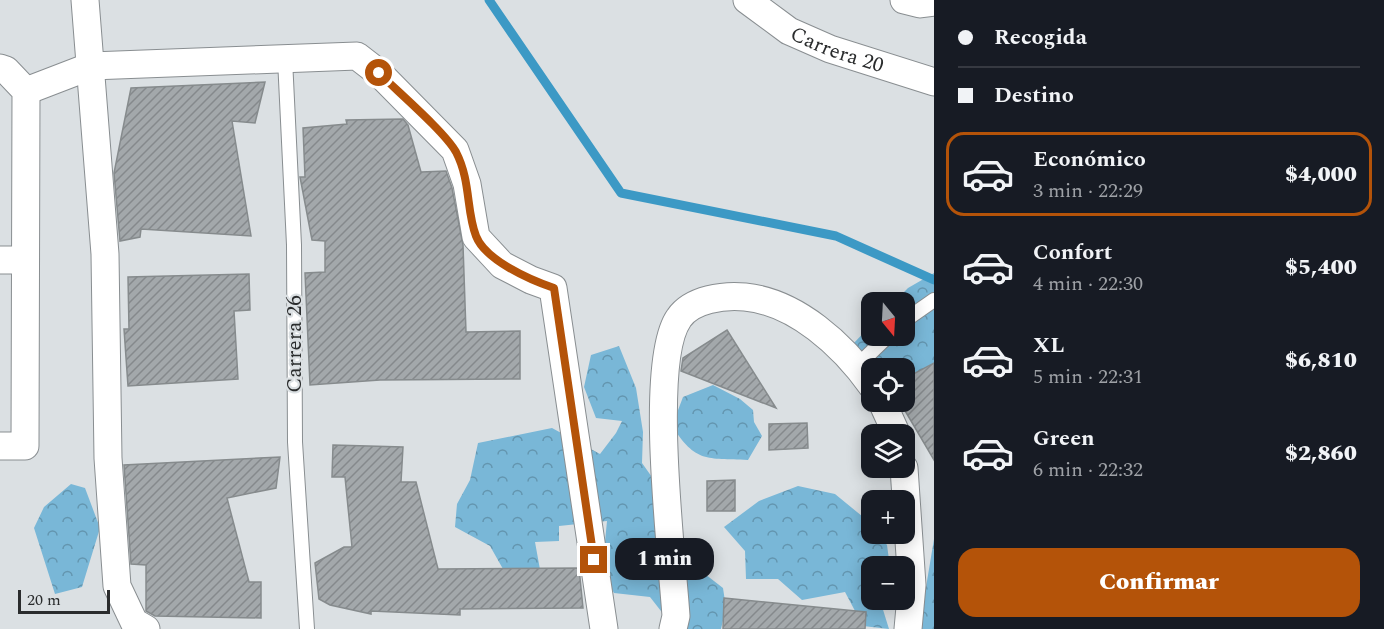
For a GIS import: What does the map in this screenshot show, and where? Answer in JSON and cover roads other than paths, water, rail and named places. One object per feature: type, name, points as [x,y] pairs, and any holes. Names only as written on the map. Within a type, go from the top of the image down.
[{"type":"street","points":[[85,0],[105,254],[108,458],[117,586],[134,622],[146,629]]},
{"type":"street","name":"Carrera 20","points":[[747,0],[789,30],[830,49],[934,82]]},
{"type":"street","points":[[904,0],[920,4],[934,2]]},
{"type":"street","points":[[26,91],[91,66],[357,56],[379,73],[455,150],[467,184],[476,237],[502,265],[531,280],[554,288],[604,629]]},
{"type":"street","points":[[0,68],[6,70],[26,91],[12,260],[24,446],[0,446]]},
{"type":"street","points":[[673,629],[676,616],[666,491],[664,360],[670,333],[678,319],[684,312],[718,297],[759,298],[785,307],[802,318],[861,373]]},
{"type":"street","points":[[905,478],[912,585],[908,629]]},
{"type":"lane","name":"Carrera 26","points":[[285,58],[294,245],[295,442],[307,629]]},
{"type":"lane","points":[[915,312],[934,300]]},
{"type":"waterway","points":[[489,0],[621,193],[836,236],[934,280]]}]
